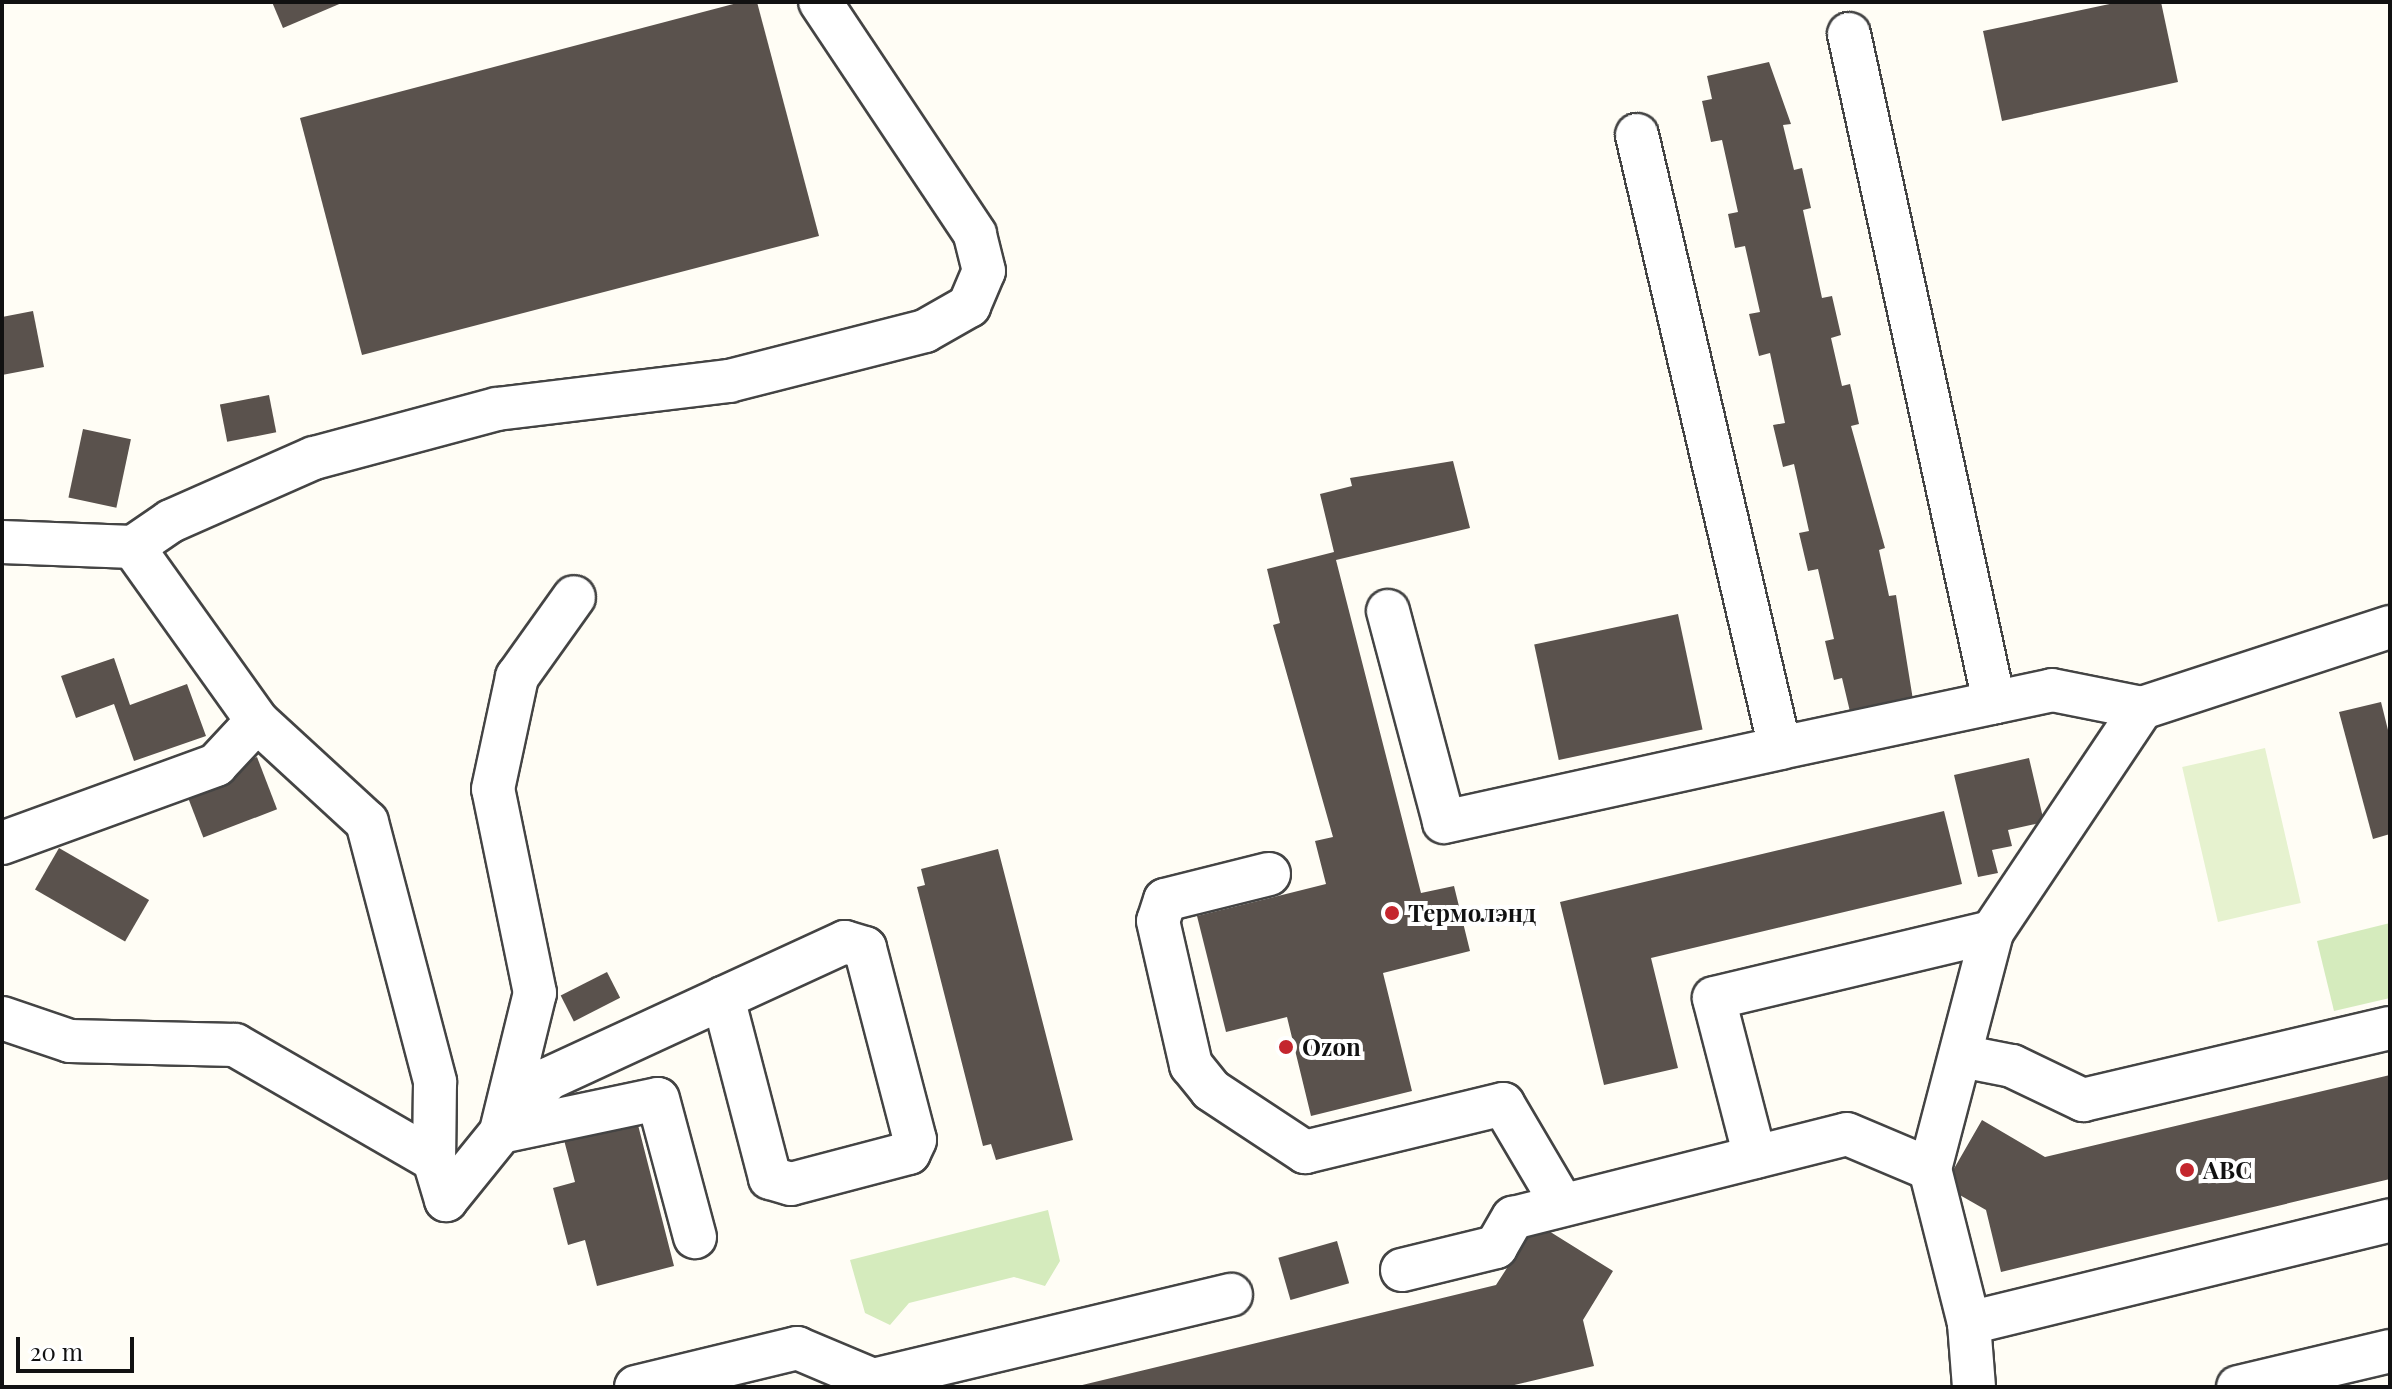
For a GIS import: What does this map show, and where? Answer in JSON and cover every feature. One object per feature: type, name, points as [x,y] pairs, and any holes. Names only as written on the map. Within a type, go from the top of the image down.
[{"type":"street","points":[[2,542],[133,547],[171,521],[314,458],[497,409],[729,381],[925,331],[969,306],[984,271],[975,234],[820,2]]},
{"type":"street","points":[[1849,34],[1994,702]]},
{"type":"street","points":[[1637,135],[1780,748]]},
{"type":"street","points":[[133,547],[257,721],[367,822],[435,1082],[434,1160],[446,1200],[548,1079],[723,998],[845,942],[865,948],[915,1140],[909,1153],[791,1184],[770,1178],[723,998]]},
{"type":"street","points":[[501,1132],[535,993],[493,789],[517,677],[574,597]]},
{"type":"street","points":[[1388,611],[1444,822],[2052,690],[2142,708],[2390,628]]},
{"type":"street","points":[[1974,1387],[1969,1323],[1930,1169],[1992,932],[2142,708]]},
{"type":"street","points":[[2,843],[216,765],[257,721]]},
{"type":"street","points":[[1269,874],[1165,900],[1158,921],[1191,1065],[1211,1090],[1305,1152],[1503,1104],[1562,1204]]},
{"type":"street","points":[[1755,1157],[1714,998],[1992,932]]},
{"type":"street","points":[[2,1018],[70,1041],[235,1045],[434,1160]]},
{"type":"street","points":[[1961,1056],[2012,1066],[2083,1100],[2390,1028]]},
{"type":"street","points":[[501,1132],[658,1099],[695,1237]]},
{"type":"street","points":[[1402,1270],[1496,1247],[1513,1218],[1847,1134],[1930,1169]]},
{"type":"street","points":[[1969,1323],[2390,1220]]},
{"type":"street","points":[[636,1387],[797,1348],[873,1380],[1231,1295]]},
{"type":"street","points":[[2238,1387],[2390,1351]]},
{"type":"green space","points":[[2265,748],[2301,903],[2218,922],[2182,767]]},
{"type":"green space","points":[[2390,923],[2390,998],[2334,1011],[2317,941]]},
{"type":"green space","points":[[1048,1210],[1060,1261],[1045,1286],[1014,1277],[909,1303],[890,1325],[865,1313],[850,1260]]},
{"type":"building","points":[[272,2],[344,2],[283,28]]},
{"type":"building","points":[[741,2],[757,2],[819,236],[362,355],[300,118]]},
{"type":"building","points":[[2119,2],[2161,2],[2178,82],[2002,121],[1983,31]]},
{"type":"building","points":[[1769,62],[1791,124],[1783,125],[1794,170],[1802,168],[1811,208],[1803,210],[1822,298],[1832,296],[1841,335],[1831,338],[1842,386],[1850,384],[1859,424],[1851,426],[1885,548],[1879,550],[1889,596],[1896,595],[1914,706],[1852,720],[1842,678],[1834,680],[1825,641],[1834,639],[1818,569],[1808,571],[1799,533],[1809,531],[1794,464],[1783,467],[1773,425],[1785,423],[1770,353],[1759,356],[1749,314],[1760,312],[1745,246],[1735,248],[1728,214],[1738,212],[1722,140],[1711,142],[1702,101],[1712,99],[1707,76]]},
{"type":"building","points":[[33,311],[44,367],[2,375],[2,317]]},
{"type":"building","points":[[269,395],[276,432],[227,442],[220,405]]},
{"type":"building","points":[[83,429],[131,439],[116,508],[68,497]]},
{"type":"building","points":[[1453,461],[1470,528],[1336,560],[1421,893],[1454,886],[1470,951],[1383,973],[1412,1091],[1311,1116],[1287,1017],[1226,1032],[1197,916],[1326,884],[1315,841],[1333,837],[1273,625],[1280,623],[1267,569],[1334,552],[1320,494],[1352,486],[1350,478]]},
{"type":"building","points":[[1678,614],[1703,729],[1559,760],[1534,645]]},
{"type":"building","points":[[114,658],[130,705],[187,684],[206,736],[134,761],[114,704],[76,718],[61,676]]},
{"type":"building","points":[[2381,702],[2390,738],[2390,834],[2373,839],[2339,712]]},
{"type":"building","points":[[257,757],[277,809],[203,838],[183,785]]},
{"type":"building","points":[[2029,758],[2044,822],[2008,830],[2012,846],[1992,850],[1998,873],[1978,877],[1954,775]]},
{"type":"building","points":[[1944,811],[1962,884],[1651,958],[1678,1068],[1604,1085],[1560,902]]},
{"type":"building","points":[[59,848],[149,900],[125,942],[35,890]]},
{"type":"building","points":[[998,849],[1073,1140],[996,1160],[991,1144],[983,1146],[917,887],[925,885],[921,869]]},
{"type":"building","points":[[607,972],[620,998],[574,1021],[561,996]]},
{"type":"building","points":[[2390,1075],[2390,1179],[2001,1272],[1986,1210],[1944,1186],[1982,1120],[2045,1157]]},
{"type":"building","points":[[637,1121],[674,1266],[597,1286],[585,1240],[568,1245],[553,1188],[575,1182],[564,1140]]},
{"type":"building","points":[[1536,1223],[1613,1271],[1583,1320],[1594,1366],[1506,1387],[1074,1387],[1496,1285]]},
{"type":"building","points":[[1337,1241],[1349,1283],[1290,1300],[1278,1258]]},
{"type":"place","name":"Термолэнд","points":[[1392,913]]},
{"type":"place","name":"Ozon","points":[[1286,1047]]},
{"type":"place","name":"АВС","points":[[2187,1170]]}]
